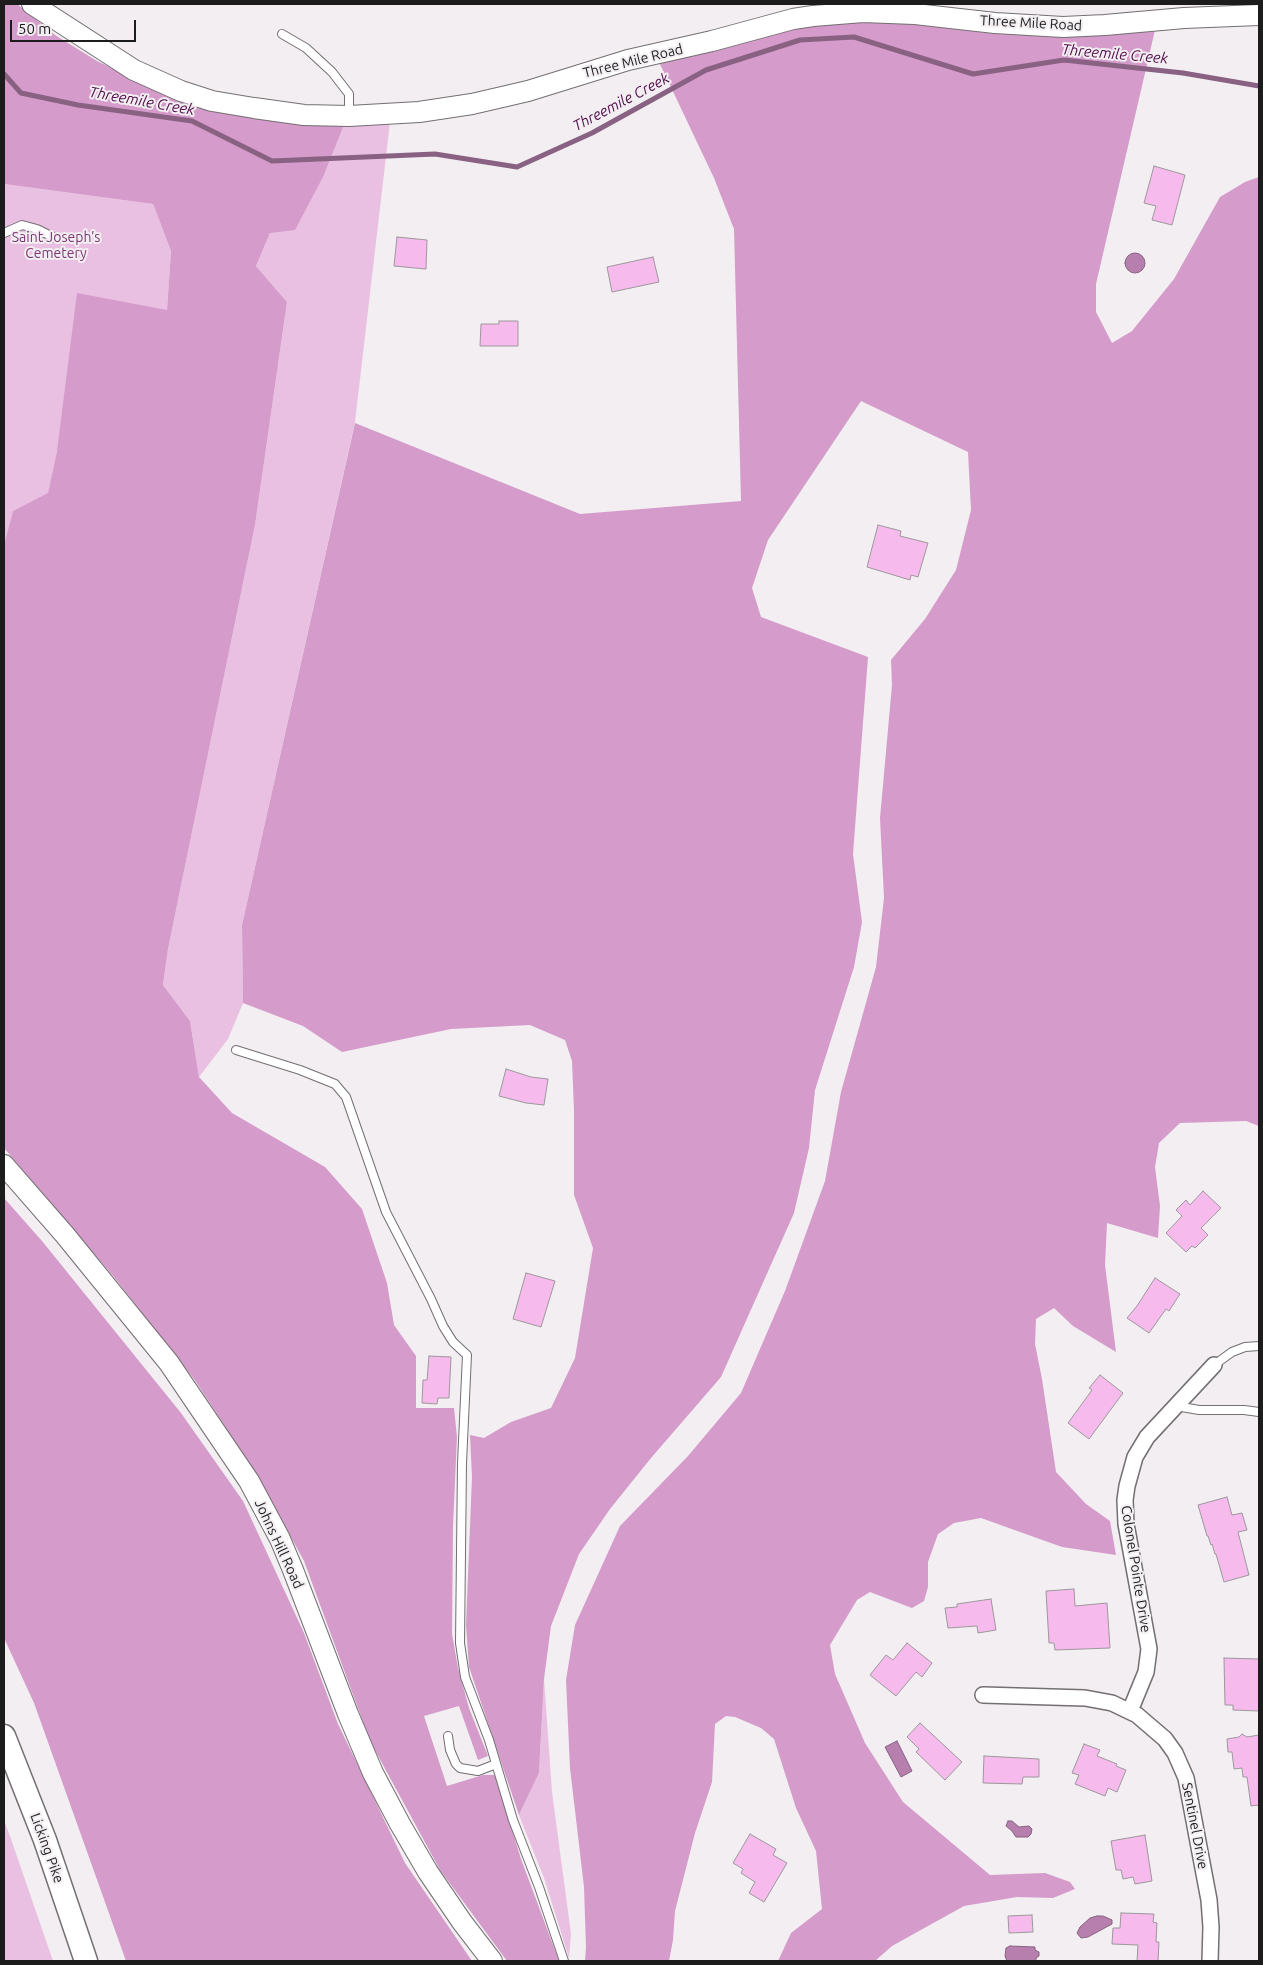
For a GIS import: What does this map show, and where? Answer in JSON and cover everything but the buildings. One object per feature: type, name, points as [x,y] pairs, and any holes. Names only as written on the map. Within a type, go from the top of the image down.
[{"type":"main road","name":"Licking Pike","points":[[4,1736],[45,1840],[86,1961]]},
{"type":"street","name":"Three Mile Road","points":[[32,4],[134,70],[180,91],[212,101],[254,108],[304,115],[349,116],[418,112],[472,104],[528,91],[628,60],[712,41],[793,19],[813,16],[863,12],[914,14],[995,23],[1063,27],[1259,15]]},
{"type":"street","name":"Johns Hill Road","points":[[4,1165],[65,1235],[169,1363],[249,1481],[272,1524],[293,1570],[348,1714],[373,1773],[428,1872],[462,1922],[492,1961]]},
{"type":"street","name":"Colonel Pointe Drive","points":[[1130,1710],[1148,1664],[1149,1649],[1126,1524],[1125,1500],[1127,1486],[1135,1457],[1150,1433],[1214,1365]]},
{"type":"street","name":"Sentinel Drive","points":[[983,1695],[1090,1698],[1112,1703],[1130,1710],[1165,1739],[1175,1753],[1186,1778],[1209,1900],[1211,1928],[1210,1961]]},
{"type":"lane","points":[[282,34],[306,48],[332,72],[349,94],[349,116]]},
{"type":"lane","points":[[4,233],[22,225],[37,229],[55,238]]},
{"type":"lane","points":[[236,1050],[300,1070],[335,1084],[346,1097],[386,1212],[443,1326],[456,1346],[466,1355],[462,1463],[460,1643],[466,1676],[489,1740],[513,1820],[539,1887],[564,1961]]},
{"type":"lane","points":[[1214,1365],[1232,1352],[1245,1347],[1259,1346]]},
{"type":"lane","points":[[1176,1406],[1199,1410],[1259,1412]]},
{"type":"lane","points":[[448,1736],[450,1750],[456,1764],[460,1768],[478,1771],[496,1764]]},
{"type":"green space","points":[[390,122],[355,422],[242,925],[243,1003],[228,1039],[199,1077],[190,1021],[163,985],[168,949],[255,525],[287,302],[256,266],[270,233],[324,175],[344,125]]},
{"type":"green space","name":"Saint Joseph’s Cemetery","points":[[4,184],[153,204],[171,251],[167,310],[57,451],[48,494],[13,511],[5,542],[4,542]]},
{"type":"green space","points":[[544,1679],[552,1792],[571,1934],[569,1958],[544,1878],[519,1815],[539,1773]]},
{"type":"green space","points":[[4,1820],[11,1839],[53,1961],[4,1961]]},
{"type":"shaded area","points":[[4,4],[17,4],[55,35],[97,61],[142,83],[344,125],[324,175],[295,230],[270,233],[256,266],[287,302],[255,525],[168,949],[163,985],[190,1021],[199,1077],[232,1113],[325,1167],[362,1209],[387,1283],[394,1325],[416,1356],[416,1408],[454,1408],[457,1437],[453,1526],[452,1634],[458,1668],[469,1708],[488,1756],[478,1760],[459,1706],[424,1716],[447,1786],[483,1775],[495,1775],[521,1859],[559,1961],[507,1961],[440,1870],[370,1741],[304,1561],[259,1478],[194,1379],[114,1277],[4,1148],[4,542],[13,511],[48,493],[57,451],[77,293],[167,310],[171,251],[153,204],[4,184]]},
{"type":"shaded area","points":[[860,21],[902,23],[996,34],[1079,35],[1155,30],[1096,284],[1096,312],[1112,343],[1132,331],[1174,279],[1220,197],[1245,182],[1259,177],[1259,1126],[1246,1121],[1180,1123],[1159,1143],[1155,1167],[1160,1206],[1158,1238],[1107,1223],[1105,1265],[1116,1352],[1073,1326],[1054,1308],[1036,1319],[1035,1344],[1056,1472],[1086,1504],[1110,1521],[1116,1555],[1062,1547],[981,1518],[954,1523],[938,1534],[928,1562],[928,1587],[924,1601],[912,1608],[870,1592],[857,1600],[830,1645],[835,1674],[865,1743],[903,1802],[990,1875],[1045,1873],[1070,1882],[1075,1889],[1053,1898],[1017,1897],[964,1906],[892,1946],[875,1961],[778,1961],[791,1933],[822,1909],[816,1851],[796,1808],[774,1739],[761,1728],[735,1717],[726,1716],[715,1724],[712,1782],[695,1833],[675,1911],[669,1961],[585,1961],[584,1887],[570,1768],[566,1680],[575,1625],[620,1526],[688,1456],[741,1393],[785,1291],[825,1181],[841,1092],[876,967],[884,898],[880,818],[892,685],[891,660],[925,619],[956,570],[971,510],[968,452],[861,401],[768,540],[752,588],[761,617],[868,657],[853,854],[862,922],[854,967],[815,1090],[809,1148],[794,1213],[721,1377],[610,1509],[579,1554],[551,1626],[544,1679],[539,1773],[519,1815],[469,1667],[466,1625],[472,1477],[470,1435],[484,1438],[511,1422],[551,1408],[575,1358],[593,1248],[574,1195],[572,1061],[565,1040],[530,1025],[451,1029],[342,1052],[303,1026],[243,1003],[242,925],[355,423],[580,514],[741,501],[734,229],[714,178],[659,62],[800,26]]},
{"type":"shaded area","points":[[1135,253],[1142,256],[1145,263],[1142,270],[1135,273],[1128,270],[1125,263],[1128,256]]},
{"type":"shaded area","points":[[4,1198],[42,1241],[181,1413],[243,1501],[304,1633],[338,1724],[405,1863],[472,1961],[126,1961],[34,1703],[4,1638]]},
{"type":"shaded area","points":[[897,1741],[912,1771],[901,1777],[885,1747]]},
{"type":"shaded area","points":[[1008,1821],[1012,1821],[1019,1827],[1029,1826],[1032,1829],[1031,1834],[1028,1837],[1016,1837],[1006,1826]]},
{"type":"shaded area","points":[[1103,1916],[1112,1920],[1112,1924],[1088,1937],[1081,1938],[1077,1933],[1080,1927],[1090,1918]]},
{"type":"shaded area","points":[[1010,1946],[1035,1947],[1035,1950],[1039,1952],[1039,1956],[1036,1958],[1036,1961],[1007,1961],[1005,1956],[1006,1948]]},
{"type":"waterway","name":"Threemile Creek","points":[[4,74],[21,93],[78,105],[192,121],[272,161],[435,154],[517,167],[592,133],[706,70],[800,40],[854,37],[973,74],[1064,60],[1183,73],[1259,86]]}]
